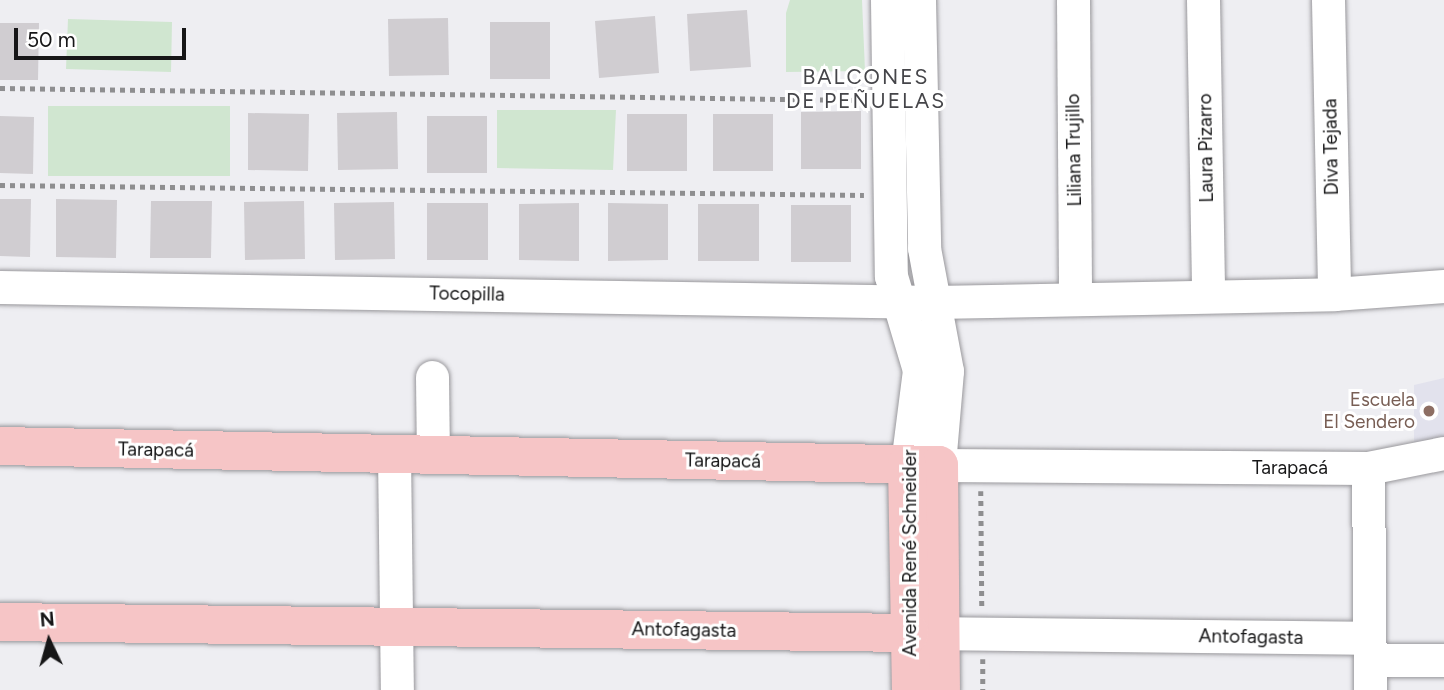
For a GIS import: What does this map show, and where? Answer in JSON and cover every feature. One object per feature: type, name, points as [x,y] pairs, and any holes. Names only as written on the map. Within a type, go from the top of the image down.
[{"type":"main road","name":"Tarapacá","points":[[0,446],[923,465]]},
{"type":"main road","name":"Avenida René Schneider","points":[[911,690],[925,633],[923,465]]},
{"type":"main road","name":"Antofagasta","points":[[0,622],[925,633]]},
{"type":"main road","name":"Avenida René Schneider","points":[[925,633],[941,690]]},
{"type":"street","name":"Avenida René Schneider","points":[[887,0],[891,276],[896,302],[919,370],[923,465]]},
{"type":"street","name":"Avenida René Schneider","points":[[919,0],[924,248],[947,371],[923,465]]},
{"type":"street","name":"Liliana Trujillo","points":[[1073,0],[1075,299]]},
{"type":"street","name":"Laura Pizarro","points":[[1203,0],[1208,296]]},
{"type":"street","name":"Diva Tejada","points":[[1328,0],[1334,294]]},
{"type":"street","name":"Tocopilla","points":[[0,287],[934,302],[1334,294],[1444,286]]},
{"type":"street","points":[[432,377],[432,455]]},
{"type":"street","name":"Tarapacá","points":[[923,465],[1368,468],[1444,453]]},
{"type":"street","points":[[394,454],[397,690]]},
{"type":"street","points":[[1368,468],[1369,663]]},
{"type":"street","name":"Antofagasta","points":[[925,633],[983,634],[1369,663],[1444,660]]},
{"type":"path","points":[[0,88],[888,101]]},
{"type":"path","points":[[0,185],[889,196]]},
{"type":"path","points":[[981,466],[983,690]]},
{"type":"shaded area","name":"Escuela El Sendero","points":[[1444,378],[1444,438],[1414,446],[1414,385]]},
{"type":"green space","points":[[790,0],[862,0],[865,71],[786,72],[786,13]]},
{"type":"green space","points":[[68,19],[172,22],[171,72],[66,69]]},
{"type":"green space","points":[[48,106],[230,106],[230,176],[48,176]]},
{"type":"green space","points":[[497,110],[616,110],[613,170],[497,168]]},
{"type":"building","points":[[747,10],[751,67],[690,71],[687,14]]},
{"type":"building","points":[[655,16],[659,73],[599,78],[595,21]]},
{"type":"building","points":[[448,18],[449,75],[389,76],[388,19]]},
{"type":"building","points":[[490,22],[550,22],[550,79],[490,79]]},
{"type":"building","points":[[0,23],[39,23],[38,80],[0,80]]},
{"type":"building","points":[[861,111],[861,169],[801,169],[801,112]]},
{"type":"building","points":[[397,112],[398,169],[338,170],[337,113]]},
{"type":"building","points":[[248,113],[309,114],[308,171],[248,170]]},
{"type":"building","points":[[627,114],[687,114],[687,171],[627,171]]},
{"type":"building","points":[[713,114],[773,114],[773,171],[713,171]]},
{"type":"building","points":[[0,116],[34,117],[33,174],[0,173]]},
{"type":"building","points":[[427,116],[487,116],[487,173],[427,173]]},
{"type":"building","points":[[0,199],[31,199],[30,257],[0,256]]},
{"type":"building","points":[[56,199],[117,200],[116,258],[56,257]]},
{"type":"building","points":[[151,201],[212,201],[211,258],[150,258]]},
{"type":"building","points":[[304,201],[305,259],[245,260],[244,202]]},
{"type":"building","points":[[394,202],[395,259],[335,260],[334,203]]},
{"type":"building","points":[[427,203],[488,203],[488,260],[427,260]]},
{"type":"building","points":[[579,203],[579,261],[519,260],[519,204]]},
{"type":"building","points":[[608,203],[668,204],[668,260],[608,261]]},
{"type":"building","points":[[698,204],[759,204],[759,261],[698,261]]},
{"type":"building","points":[[791,205],[851,205],[851,262],[791,262]]},
{"type":"place","name":"Escuela El Sendero","points":[[1429,411]]},
{"type":"district","name":"BALCONES DE PEÑUELAS","points":[[866,89]]}]
